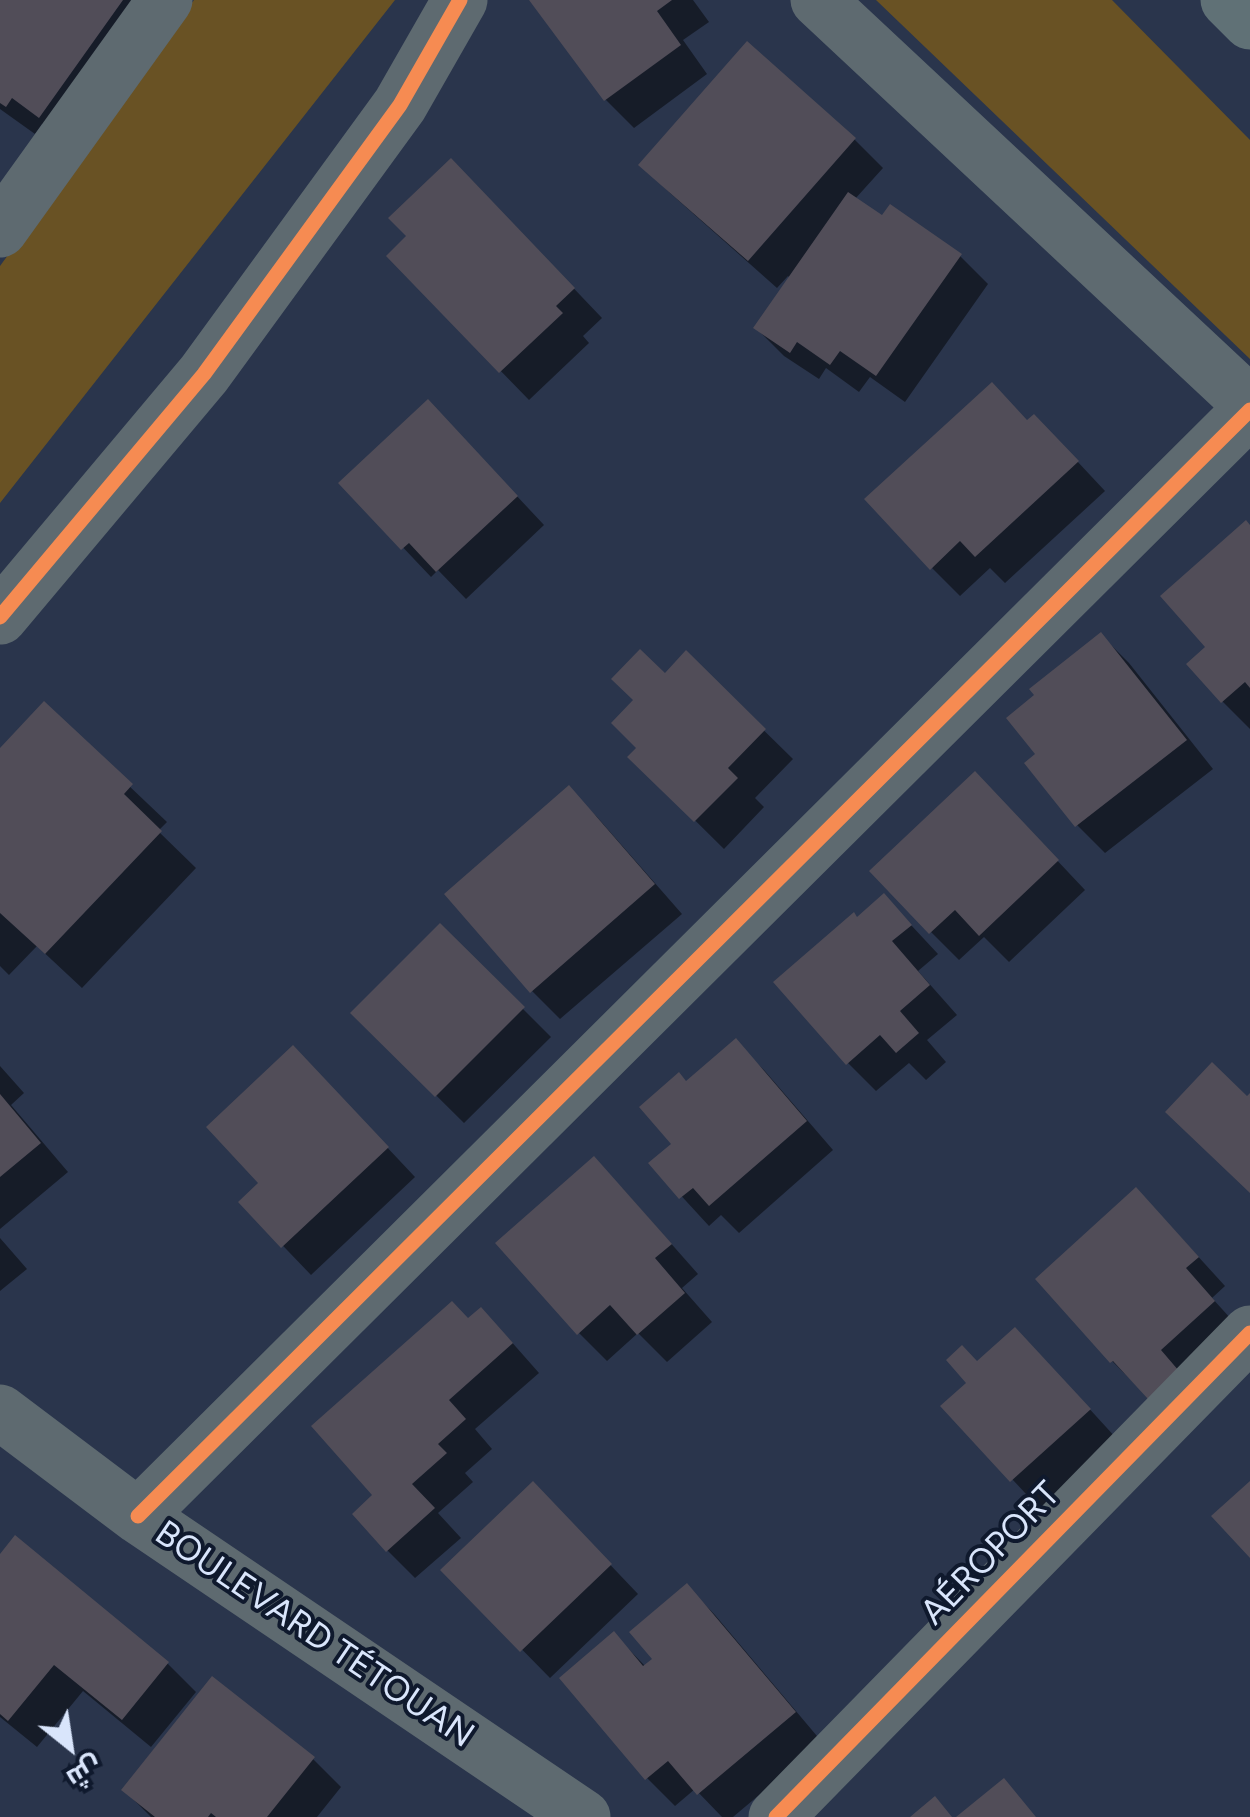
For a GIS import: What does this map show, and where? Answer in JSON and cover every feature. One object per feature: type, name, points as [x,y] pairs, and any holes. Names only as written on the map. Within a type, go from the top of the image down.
[{"type":"highway","points":[[1228,0],[1250,22]]},
{"type":"street","points":[[0,230],[165,0]]},
{"type":"street","points":[[0,617],[204,374],[400,105],[460,0]]},
{"type":"street","points":[[138,1516],[1250,407],[818,0]]},
{"type":"street","name":"AÉROPORT","points":[[776,1817],[1250,1333]]},
{"type":"street","name":"BOULEVARD TÉTOUAN","points":[[0,1412],[138,1516],[583,1817]]},
{"type":"shaded area","points":[[194,0],[395,0],[0,503],[0,266]]},
{"type":"shaded area","points":[[876,0],[1112,0],[1250,140],[1250,359]]},
{"type":"building","points":[[0,0],[123,0],[39,118],[12,98],[6,107],[0,103]]},
{"type":"building","points":[[529,0],[672,0],[657,11],[681,45],[604,101]]},
{"type":"building","points":[[747,41],[856,138],[748,261],[638,165]]},
{"type":"building","points":[[451,158],[575,288],[556,306],[563,313],[499,373],[386,256],[406,236],[388,218]]},
{"type":"building","points":[[848,192],[882,215],[890,204],[962,254],[876,376],[840,351],[830,365],[797,342],[790,353],[753,328]]},
{"type":"building","points":[[992,382],[1027,420],[1034,414],[1079,461],[975,557],[960,541],[930,570],[864,499]]},
{"type":"building","points":[[428,399],[518,496],[436,572],[409,543],[401,550],[338,483]]},
{"type":"building","points":[[1246,520],[1250,525],[1250,688],[1245,682],[1221,703],[1186,664],[1205,647],[1160,596]]},
{"type":"building","points":[[1101,632],[1187,740],[1075,827],[1024,763],[1035,754],[1006,718],[1034,695],[1029,689]]},
{"type":"building","points":[[640,649],[665,673],[686,650],[766,729],[728,768],[738,778],[694,822],[627,757],[636,748],[611,723],[633,700],[611,679]]},
{"type":"building","points":[[44,701],[133,784],[124,794],[162,831],[45,954],[0,913],[0,748]]},
{"type":"building","points":[[975,771],[1059,860],[979,936],[955,910],[929,934],[869,871]]},
{"type":"building","points":[[569,785],[655,884],[530,993],[444,894]]},
{"type":"building","points":[[884,893],[912,925],[892,941],[930,985],[900,1011],[919,1033],[896,1053],[880,1035],[846,1065],[773,982],[854,912],[857,917]]},
{"type":"building","points":[[440,923],[525,1007],[435,1097],[350,1013]]},
{"type":"building","points":[[736,1038],[807,1121],[709,1206],[693,1188],[679,1199],[648,1163],[671,1144],[639,1107],[679,1072],[686,1081]]},
{"type":"building","points":[[293,1045],[389,1147],[281,1248],[238,1202],[258,1183],[206,1127]]},
{"type":"building","points":[[1212,1062],[1247,1096],[1250,1093],[1250,1193],[1165,1112]]},
{"type":"building","points":[[0,1094],[41,1143],[0,1177]]},
{"type":"building","points":[[594,1156],[672,1244],[655,1258],[685,1293],[637,1335],[610,1305],[577,1335],[495,1243]]},
{"type":"building","points":[[1136,1187],[1199,1257],[1186,1268],[1215,1301],[1161,1350],[1179,1371],[1148,1399],[1035,1279]]},
{"type":"building","points":[[452,1301],[468,1318],[481,1307],[513,1343],[449,1400],[466,1419],[438,1444],[447,1453],[412,1484],[435,1508],[386,1552],[352,1514],[372,1495],[311,1426]]},
{"type":"building","points":[[1015,1327],[1091,1409],[1010,1482],[940,1406],[966,1383],[946,1360],[962,1345],[977,1361]]},
{"type":"building","points":[[533,1481],[612,1564],[520,1652],[440,1570]]},
{"type":"building","points":[[1250,1481],[1250,1558],[1211,1516]]},
{"type":"building","points":[[15,1535],[169,1662],[122,1720],[54,1665],[8,1721],[0,1714],[0,1554]]},
{"type":"building","points":[[687,1583],[796,1712],[697,1795],[668,1761],[645,1780],[559,1678],[614,1631],[643,1666],[652,1659],[629,1632]]},
{"type":"building","points":[[212,1676],[315,1757],[267,1817],[216,1817],[211,1813],[208,1817],[155,1817],[121,1790]]},
{"type":"building","points":[[1004,1778],[1036,1817],[956,1817]]},
{"type":"building","points":[[935,1796],[952,1817],[910,1817]]},
{"type":"cycle path","points":[[0,617],[204,374],[400,105],[460,0]]},
{"type":"cycle path","points":[[138,1516],[1250,410]]},
{"type":"cycle path","points":[[776,1817],[1250,1333]]}]
